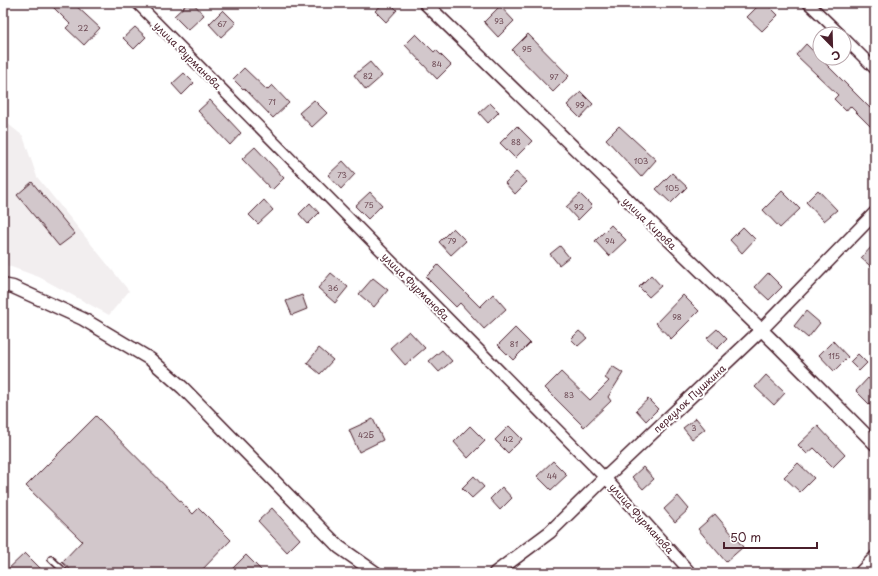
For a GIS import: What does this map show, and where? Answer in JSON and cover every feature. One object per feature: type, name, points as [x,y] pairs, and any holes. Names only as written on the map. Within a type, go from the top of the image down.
[{"type":"street","name":"улица Кирова","points":[[425,3],[875,444]]},
{"type":"street","points":[[808,3],[832,26]]},
{"type":"street","name":"улица Фурманова","points":[[138,4],[604,478],[691,573]]},
{"type":"street","points":[[852,46],[875,69]]},
{"type":"street","name":"переулок Пушкина","points":[[495,573],[550,532],[604,478],[760,330],[875,213]]},
{"type":"street","points":[[3,285],[13,287],[83,319],[150,359],[183,388],[339,547],[369,571]]},
{"type":"street","points":[[859,573],[875,556]]},
{"type":"lane","points":[[51,559],[66,573]]},
{"type":"shaded area","points":[[3,120],[23,136],[37,177],[129,291],[109,315],[39,277],[3,264]]},
{"type":"building","points":[[49,3],[73,3],[100,28],[84,45],[66,28],[70,24]]},
{"type":"building","points":[[188,3],[193,3],[204,15],[188,30],[174,16]]},
{"type":"building","points":[[384,3],[390,3],[397,10],[386,22],[375,11]]},
{"type":"building","points":[[761,3],[766,3],[778,15],[762,31],[747,17]]},
{"type":"building","points":[[500,6],[514,21],[498,37],[484,22]]},
{"type":"building","points":[[223,10],[236,23],[221,37],[209,24]]},
{"type":"building","points":[[135,27],[146,37],[134,49],[123,38]]},
{"type":"building","points":[[416,34],[434,52],[436,50],[451,65],[437,79],[405,45]]},
{"type":"building","points":[[528,34],[569,76],[553,92],[512,50]]},
{"type":"building","points":[[806,44],[812,50],[812,66],[828,66],[870,108],[875,103],[875,131],[850,106],[846,111],[834,99],[838,95],[796,55]]},
{"type":"building","points":[[370,62],[382,76],[366,90],[354,75]]},
{"type":"building","points":[[244,68],[267,90],[272,85],[289,103],[273,118],[244,88],[243,89],[233,79]]},
{"type":"building","points":[[184,73],[194,83],[182,95],[172,84]]},
{"type":"building","points":[[581,92],[593,104],[580,118],[567,105]]},
{"type":"building","points":[[210,100],[241,133],[230,145],[198,111]]},
{"type":"building","points":[[314,100],[327,113],[312,127],[299,113]]},
{"type":"building","points":[[490,103],[499,112],[488,123],[479,113]]},
{"type":"building","points":[[517,126],[532,141],[515,158],[500,143]]},
{"type":"building","points":[[619,126],[656,160],[641,177],[606,139]]},
{"type":"building","points":[[255,147],[284,178],[272,190],[242,159]]},
{"type":"building","points":[[343,161],[355,174],[341,189],[328,175]]},
{"type":"building","points":[[516,172],[527,182],[515,194],[505,183]]},
{"type":"building","points":[[672,173],[687,187],[671,203],[656,189]]},
{"type":"building","points":[[32,182],[75,234],[59,246],[17,195]]},
{"type":"building","points":[[818,190],[837,210],[824,221],[806,202]]},
{"type":"building","points":[[782,191],[800,209],[780,228],[763,210]]},
{"type":"building","points":[[370,192],[382,205],[368,219],[355,206]]},
{"type":"building","points":[[580,194],[592,206],[578,220],[566,207]]},
{"type":"building","points":[[264,200],[273,210],[258,224],[249,215]]},
{"type":"building","points":[[310,203],[319,213],[308,224],[299,214]]},
{"type":"building","points":[[611,225],[626,240],[609,256],[595,241]]},
{"type":"building","points":[[743,227],[755,239],[742,253],[730,240]]},
{"type":"building","points":[[453,228],[466,241],[451,255],[439,242]]},
{"type":"building","points":[[875,243],[875,270],[861,258]]},
{"type":"building","points":[[560,246],[569,257],[559,265],[550,254]]},
{"type":"building","points":[[438,265],[480,307],[493,294],[506,309],[484,329],[460,303],[456,307],[426,277]]},
{"type":"building","points":[[331,273],[348,287],[335,303],[318,288]]},
{"type":"building","points":[[768,273],[782,287],[769,300],[755,287]]},
{"type":"building","points":[[651,275],[661,286],[649,297],[639,287]]},
{"type":"building","points":[[373,278],[388,290],[374,307],[359,294]]},
{"type":"building","points":[[302,295],[307,309],[292,315],[286,301]]},
{"type":"building","points":[[683,295],[699,311],[671,339],[656,323]]},
{"type":"building","points":[[806,311],[820,323],[808,338],[794,326]]},
{"type":"building","points":[[515,328],[530,343],[513,360],[498,345]]},
{"type":"building","points":[[717,329],[727,339],[717,349],[707,338]]},
{"type":"building","points":[[409,331],[425,348],[405,365],[390,348]]},
{"type":"building","points":[[579,331],[587,338],[578,346],[571,339]]},
{"type":"building","points":[[833,341],[848,357],[834,371],[819,355]]},
{"type":"building","points":[[319,348],[333,360],[320,374],[307,363]]},
{"type":"building","points":[[442,350],[452,361],[439,372],[429,361]]},
{"type":"building","points":[[858,354],[867,363],[859,371],[850,362]]},
{"type":"building","points":[[612,366],[623,373],[608,397],[611,401],[584,427],[545,388],[561,372],[590,400],[609,381],[605,378]]},
{"type":"building","points":[[766,375],[785,393],[774,405],[755,387]]},
{"type":"building","points":[[868,378],[875,385],[875,399],[870,405],[856,391]]},
{"type":"building","points":[[648,399],[658,409],[646,421],[636,410]]},
{"type":"building","points":[[96,416],[193,514],[199,508],[231,540],[199,573],[74,573],[62,562],[82,541],[26,486]]},
{"type":"building","points":[[696,418],[705,429],[692,439],[683,428]]},
{"type":"building","points":[[373,419],[383,440],[359,452],[349,430]]},
{"type":"building","points":[[470,426],[485,441],[468,458],[454,442]]},
{"type":"building","points":[[509,426],[522,439],[508,453],[495,440]]},
{"type":"building","points":[[818,426],[845,455],[833,467],[814,448],[807,454],[798,445]]},
{"type":"building","points":[[553,461],[567,475],[551,490],[537,476]]},
{"type":"building","points":[[798,463],[814,478],[800,492],[784,477]]},
{"type":"building","points":[[643,467],[654,479],[643,489],[632,477]]},
{"type":"building","points":[[474,476],[484,487],[472,498],[462,488]]},
{"type":"building","points":[[502,487],[512,498],[500,510],[490,499]]},
{"type":"building","points":[[678,496],[689,509],[675,522],[664,509]]},
{"type":"building","points":[[272,508],[300,539],[287,552],[258,521]]},
{"type":"building","points":[[715,514],[743,547],[726,562],[698,529]]},
{"type":"building","points":[[25,553],[45,573],[4,573]]},
{"type":"building","points":[[246,555],[264,573],[228,573]]}]
